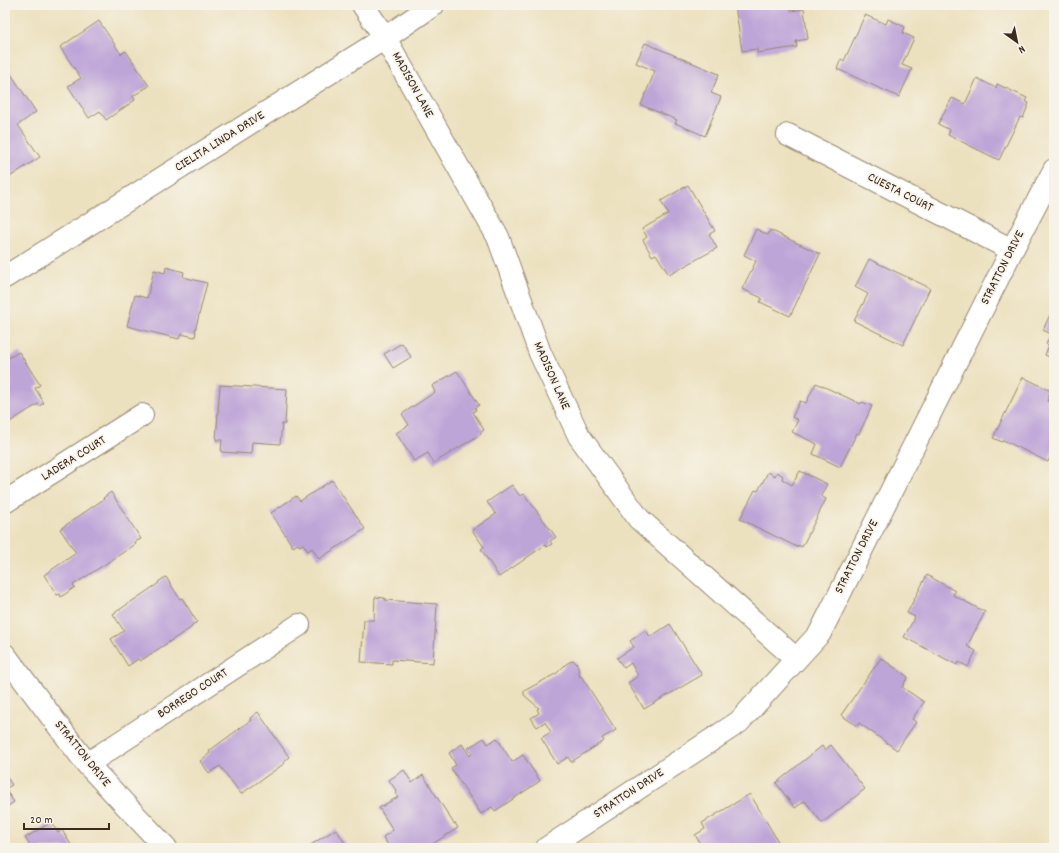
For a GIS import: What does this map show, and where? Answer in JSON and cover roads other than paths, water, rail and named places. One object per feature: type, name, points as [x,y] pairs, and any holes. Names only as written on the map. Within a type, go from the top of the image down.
[{"type":"street","name":"MADISON LANE","points":[[363,5],[385,38],[498,237],[540,353],[579,436],[639,520],[796,659]]},
{"type":"street","name":"CIELITA LINDA DRIVE","points":[[5,278],[385,38],[433,5]]},
{"type":"street","name":"CUESTA COURT","points":[[788,135],[1012,250]]},
{"type":"street","name":"STRATTON DRIVE","points":[[547,848],[739,722],[820,633],[1012,250],[1054,170]]},
{"type":"street","name":"LADERA COURT","points":[[5,502],[142,415]]},
{"type":"street","name":"BORREGO COURT","points":[[87,764],[299,624]]},
{"type":"street","name":"STRATTON DRIVE","points":[[5,655],[87,764],[166,848]]}]
